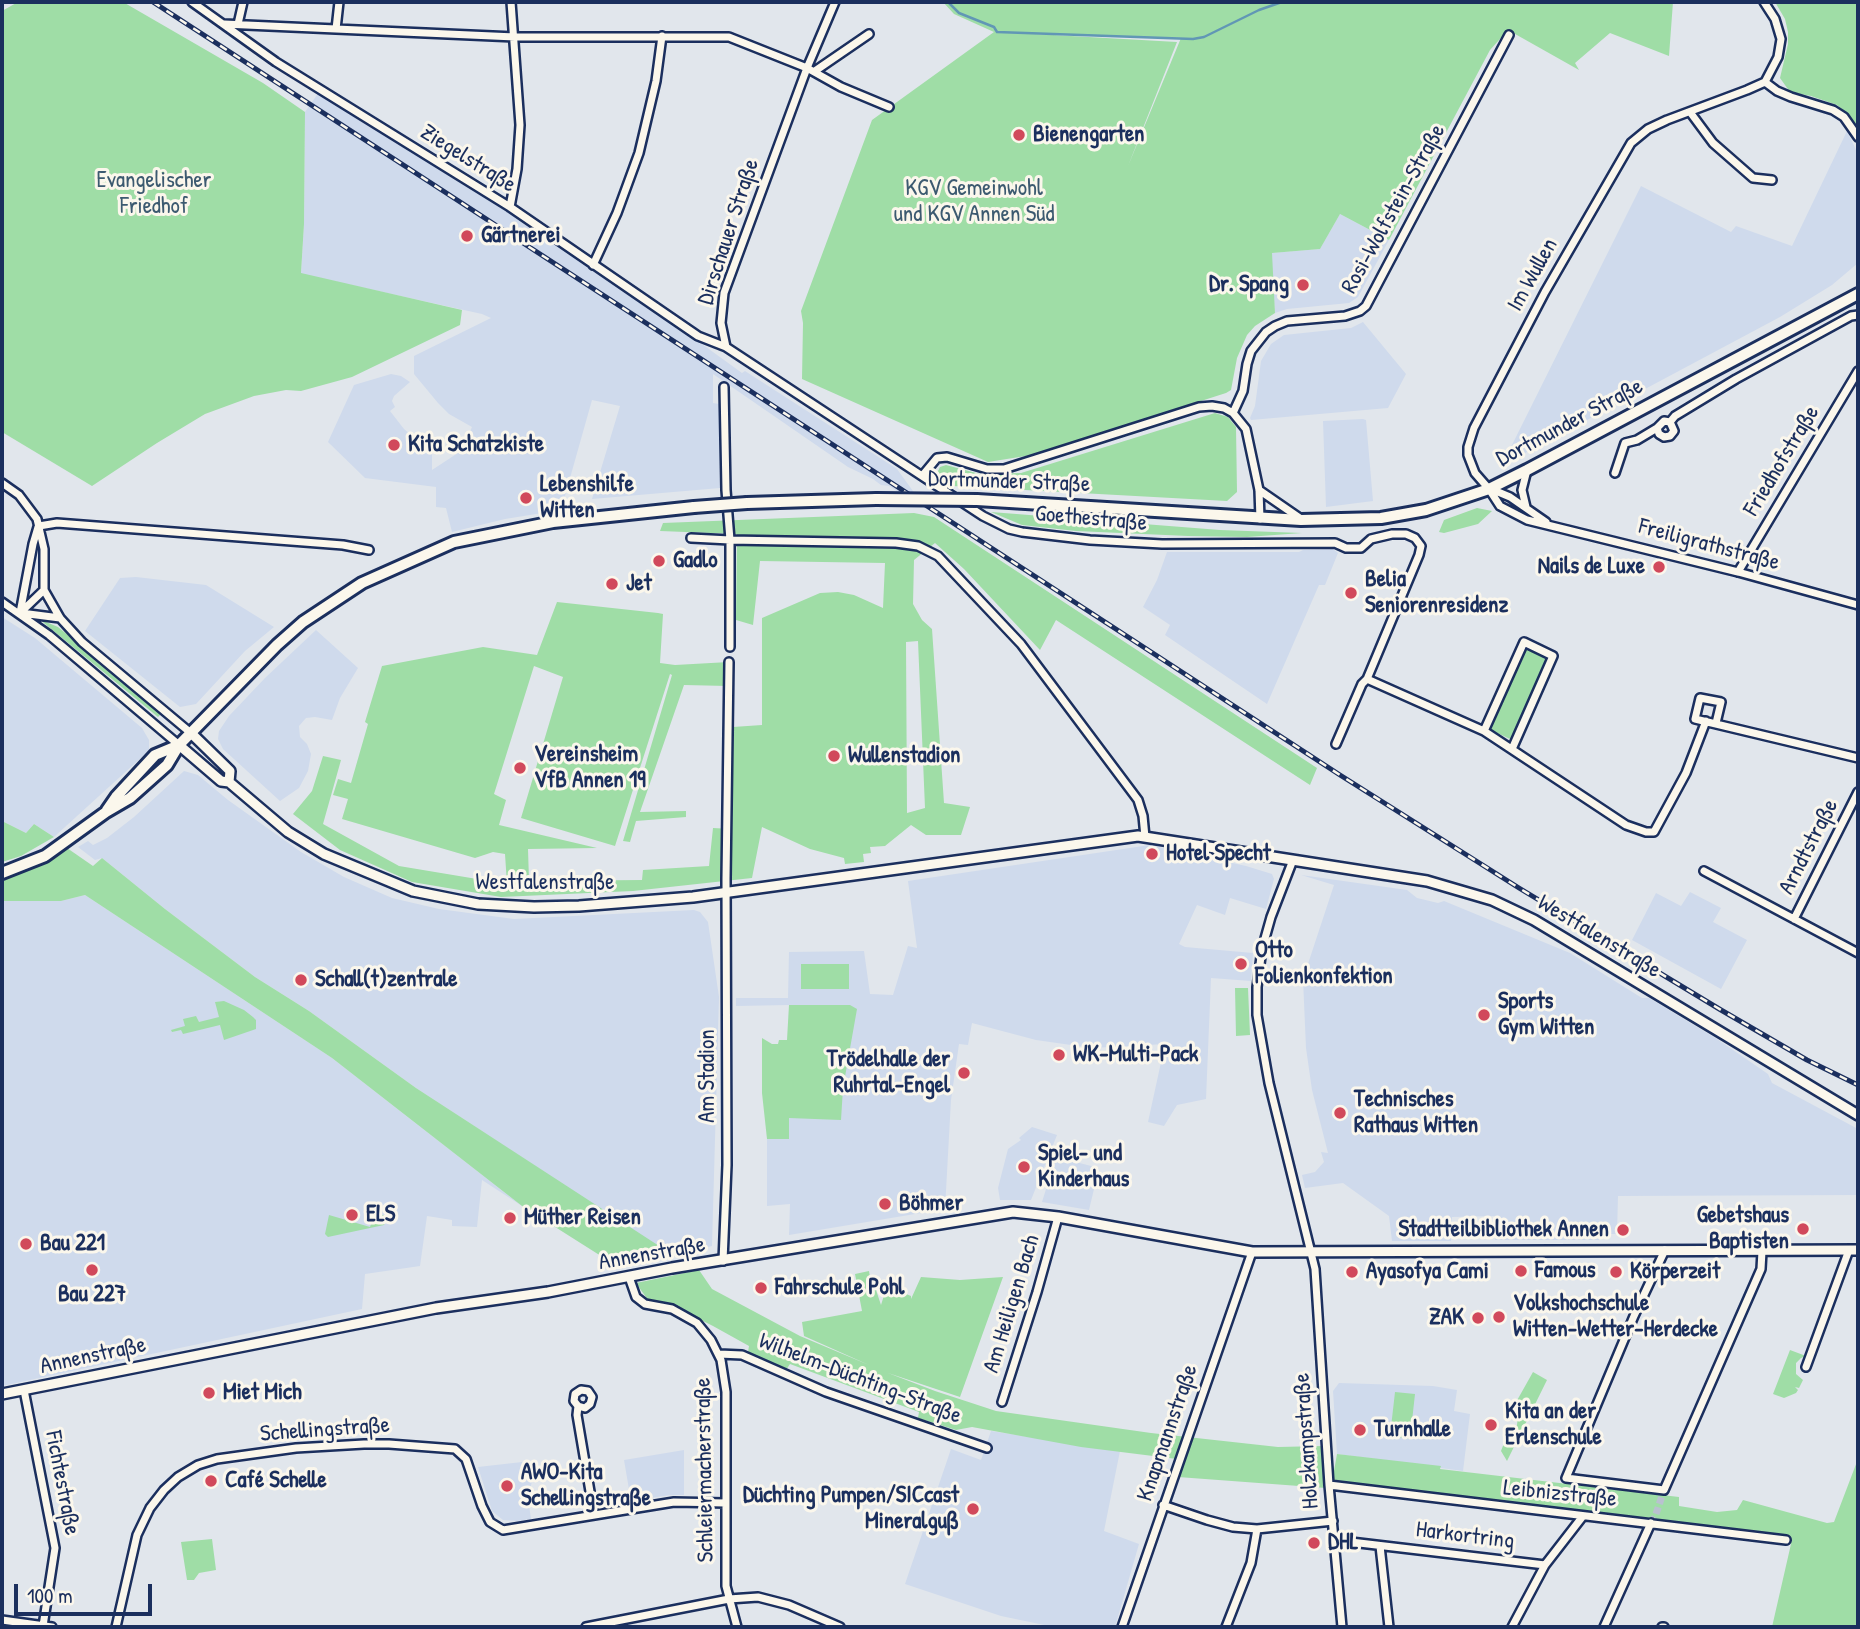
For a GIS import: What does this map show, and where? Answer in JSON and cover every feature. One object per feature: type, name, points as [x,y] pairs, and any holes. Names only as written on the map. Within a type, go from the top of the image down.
[{"type":"main road","name":"Dortmunder Straße","points":[[2,873],[45,856],[106,812],[116,797],[155,755],[179,745],[192,734],[298,625],[362,583],[454,542],[553,523],[694,507],[876,499],[977,500],[1260,519],[1381,518],[1409,514],[1489,489],[1858,293]]},
{"type":"street","name":"Ziegelstraße","points":[[192,2],[326,94],[510,207],[698,336],[726,347]]},
{"type":"street","points":[[238,24],[243,2]]},
{"type":"street","points":[[336,29],[339,2]]},
{"type":"street","points":[[510,207],[517,169],[520,125],[511,2]]},
{"type":"street","name":"Dirschauer Straße","points":[[726,347],[720,323],[724,293],[835,2]]},
{"type":"street","points":[[1764,2],[1775,19],[1781,39],[1778,57],[1765,82],[1791,97],[1833,110],[1844,117],[1858,137]]},
{"type":"street","points":[[224,24],[515,37],[733,38],[811,69],[830,81],[888,107]]},
{"type":"street","points":[[811,69],[869,34]]},
{"type":"street","name":"Rosi-Wolfstein-Straße","points":[[1233,412],[1243,391],[1251,351],[1266,332],[1287,321],[1345,316],[1366,306],[1509,35]]},
{"type":"street","points":[[593,265],[617,213],[639,153],[656,81],[662,36]]},
{"type":"street","name":"Im Wullen","points":[[1489,489],[1475,473],[1468,455],[1474,428],[1540,302],[1630,144],[1648,129],[1765,82]]},
{"type":"street","points":[[1690,112],[1713,143],[1753,178],[1772,180]]},
{"type":"street","points":[[1670,422],[1675,416],[1736,379],[1851,316],[1858,315]]},
{"type":"street","points":[[726,347],[922,476],[937,458],[947,457],[987,469],[1004,469],[1199,407],[1212,406],[1233,412],[1242,421],[1250,440],[1259,490],[1260,519]]},
{"type":"street","name":"Friedhofstraße","points":[[1738,572],[1858,371]]},
{"type":"street","points":[[724,387],[730,540],[730,647]]},
{"type":"street","points":[[1615,473],[1625,443],[1637,440],[1657,428],[1661,422],[1670,422]]},
{"type":"street","points":[[1657,428],[1661,436],[1670,436],[1674,431],[1670,422]]},
{"type":"street","points":[[1527,470],[1522,499],[1527,511]]},
{"type":"street","name":"Goethestraße","points":[[922,476],[983,516],[1022,533],[1162,544],[1335,543],[1346,548],[1361,548],[1371,539],[1392,534],[1406,534],[1415,538],[1421,546],[1419,555],[1367,679],[1362,684],[1336,744]]},
{"type":"street","points":[[2,483],[33,512],[44,549],[44,590],[20,613]]},
{"type":"street","name":"Freiligrathstraße","points":[[1489,489],[1510,497],[1550,524]]},
{"type":"street","name":"Freiligrathstraße","points":[[1489,489],[1500,506],[1527,520],[1738,572],[1858,605]]},
{"type":"street","points":[[1259,490],[1301,520]]},
{"type":"street","points":[[38,526],[57,523],[342,545],[369,550]]},
{"type":"street","points":[[20,613],[38,526]]},
{"type":"street","points":[[691,538],[896,543],[918,546],[937,556],[1021,644],[1139,800],[1145,837]]},
{"type":"street","name":"Westfalenstraße","points":[[44,590],[60,618],[82,642],[192,734],[230,771],[229,782]]},
{"type":"street","name":"Westfalenstraße","points":[[2,602],[20,613],[106,682],[221,781],[229,782],[288,832],[324,854],[389,883],[439,897],[478,904],[534,907],[614,904],[1145,837],[1427,881],[1511,908],[1858,1115]]},
{"type":"street","points":[[20,613],[60,618]]},
{"type":"street","points":[[1484,731],[1524,642],[1553,656],[1512,749]]},
{"type":"street","points":[[726,891],[729,662]]},
{"type":"street","points":[[1367,679],[1484,731],[1626,825],[1654,832],[1686,773],[1706,721]]},
{"type":"street","points":[[1716,723],[1721,702],[1700,698],[1695,719],[1858,758]]},
{"type":"street","name":"Arndtstraße","points":[[1794,919],[1858,792]]},
{"type":"street","name":"Holzkampstraße","points":[[1293,860],[1274,910],[1259,964],[1257,1015],[1269,1083],[1315,1269],[1329,1485],[1342,1627]]},
{"type":"street","points":[[1704,871],[1858,953]]},
{"type":"street","name":"Am Stadion","points":[[723,1261],[727,1165],[726,891]]},
{"type":"street","name":"Annenstraße","points":[[2,1394],[436,1308],[1013,1212],[1058,1217],[1252,1252],[1854,1250]]},
{"type":"street","name":"Am Heiligen Bach","points":[[1002,1402],[1031,1314],[1058,1217]]},
{"type":"street","points":[[1665,1250],[1634,1316],[1566,1478],[1664,1490],[1761,1269],[1762,1251]]},
{"type":"street","points":[[1806,1367],[1854,1250]]},
{"type":"street","name":"Knapmannstraße","points":[[1126,1626],[1163,1505],[1252,1252]]},
{"type":"street","name":"Schleiermacherstraße","points":[[629,1278],[640,1301],[649,1306],[672,1309],[690,1318],[707,1334],[719,1354],[726,1392],[726,1575],[737,1627]]},
{"type":"street","name":"Wilhelm-Düchting-Straße","points":[[719,1354],[742,1355],[826,1392],[987,1448]]},
{"type":"street","name":"Fichtestraße","points":[[24,1390],[55,1548],[47,1627]]},
{"type":"street","points":[[578,1406],[577,1415],[594,1515]]},
{"type":"street","name":"Schellingstraße","points":[[116,1627],[137,1535],[149,1508],[178,1477],[217,1459],[296,1448],[364,1444],[455,1449],[466,1458],[490,1522],[503,1530],[674,1502],[726,1503]]},
{"type":"street","name":"Leibnizstraße","points":[[1329,1485],[1786,1540]]},
{"type":"street","points":[[1163,1505],[1220,1524],[1257,1529],[1332,1521]]},
{"type":"street","name":"Harkortring","points":[[1512,1627],[1545,1565],[1583,1516]]},
{"type":"street","points":[[1604,1627],[1651,1523]]},
{"type":"street","points":[[1226,1627],[1251,1563],[1257,1529]]},
{"type":"street","name":"Harkortring","points":[[1334,1541],[1545,1565]]},
{"type":"street","name":"Harkortring","points":[[1380,1546],[1389,1627]]},
{"type":"street","points":[[586,1627],[729,1599],[758,1597],[777,1600],[840,1627]]},
{"type":"street","points":[[2,1620],[47,1627]]},
{"type":"shaded area","name":"Lebenshilfe Witten","points":[[319,92],[520,219],[648,305],[742,373],[745,371],[897,469],[926,509],[889,486],[881,485],[848,467],[713,374],[713,403],[719,404],[720,488],[592,499],[620,406],[592,400],[561,510],[505,519],[452,532],[446,508],[436,507],[436,487],[365,478],[328,442],[354,385],[391,374],[410,382],[394,396],[392,401],[395,407],[390,411],[404,429],[432,453],[432,470],[461,451],[472,427],[449,414],[414,374],[414,356],[491,318],[301,274],[305,112]]},
{"type":"shaded area","points":[[1847,131],[1858,154],[1858,263],[1832,285],[1780,317],[1512,460],[1508,453],[1641,186],[1731,232],[1736,226],[1792,246]]},
{"type":"shaded area","name":"Dr. Spang","points":[[1340,214],[1389,240],[1358,297],[1349,303],[1287,309],[1275,313],[1271,253],[1320,249]]},
{"type":"shaded area","points":[[1363,322],[1406,374],[1388,408],[1251,420],[1261,361],[1271,344],[1284,335],[1351,328]]},
{"type":"shaded area","points":[[1366,420],[1373,501],[1326,507],[1323,421]]},
{"type":"shaded area","points":[[1333,549],[1338,553],[1325,585],[1319,585],[1267,704],[1165,635],[1170,625],[1143,607],[1167,552],[1299,552]]},
{"type":"shaded area","points":[[136,577],[206,585],[274,627],[245,651],[196,704],[180,707],[85,631],[120,578]]},
{"type":"shaded area","points":[[2,617],[35,638],[142,728],[149,740],[149,750],[54,837],[34,824],[26,833],[2,821]]},
{"type":"shaded area","points":[[316,630],[358,668],[340,698],[332,720],[306,718],[299,726],[300,737],[311,754],[308,771],[299,788],[280,801],[223,749],[218,739],[219,731],[229,716],[265,678]]},
{"type":"shaded area","points":[[184,771],[198,775],[301,852],[344,877],[392,898],[439,909],[514,919],[694,910],[700,912],[708,922],[719,997],[712,1246],[673,1255],[657,1246],[416,1088],[309,1011],[255,977],[102,858],[95,860],[78,847],[88,841],[93,845],[107,838]]},
{"type":"shaded area","points":[[1150,845],[1246,866],[1272,874],[1274,879],[1266,909],[1230,898],[1225,915],[1197,905],[1179,944],[1185,947],[1253,953],[1251,981],[1211,978],[1206,1099],[1177,1105],[1164,1126],[1148,1122],[1165,1044],[1092,1048],[1036,1040],[972,1023],[968,1045],[959,1044],[951,1100],[945,1209],[789,1235],[790,1204],[767,1206],[767,1139],[788,1139],[789,1005],[736,1006],[736,998],[788,998],[789,952],[864,951],[870,994],[893,995],[908,946],[917,948],[908,881]]},
{"type":"shaded area","points":[[1301,875],[1407,890],[1417,898],[1438,903],[1444,901],[1570,953],[1642,998],[1649,998],[1768,1074],[1772,1083],[1858,1129],[1858,1195],[1618,1196],[1617,1234],[1604,1234],[1599,1240],[1495,1240],[1494,1216],[1452,1217],[1451,1241],[1392,1241],[1389,1216],[1343,1183],[1305,1188],[1302,1175],[1315,1172],[1324,1162],[1321,1152],[1328,1153],[1312,1090],[1306,1048],[1303,979],[1334,885]]},
{"type":"shaded area","points":[[1690,892],[1721,908],[1713,922],[1747,940],[1721,989],[1632,940],[1656,893],[1681,906]]},
{"type":"shaded area","points":[[85,895],[332,1058],[522,1206],[482,1180],[477,1227],[452,1226],[452,1220],[427,1216],[420,1266],[365,1274],[362,1309],[2,1386],[2,901],[61,901]]},
{"type":"shaded area","name":"Spiel- und Kinderhaus","points":[[1032,1127],[1057,1135],[1031,1200],[1000,1200],[998,1188],[1008,1149],[1021,1140],[1019,1138]]},
{"type":"shaded area","points":[[1056,1157],[1099,1168],[1089,1210],[1042,1202]]},
{"type":"shaded area","points":[[1339,1383],[1433,1386],[1457,1390],[1454,1411],[1470,1414],[1463,1471],[1337,1454],[1333,1391]]},
{"type":"shaded area","points":[[991,1431],[1120,1451],[1104,1531],[1139,1544],[1115,1627],[1054,1627],[1001,1616],[905,1584],[951,1449],[981,1460]]},
{"type":"shaded area","points":[[684,1450],[684,1495],[631,1501],[624,1460]]},
{"type":"shaded area","name":"AWO-Kita Schellingstraße","points":[[531,1461],[534,1473],[528,1498],[531,1519],[503,1520],[492,1511],[478,1467]]},
{"type":"green space","name":"Evangelischer Friedhof","points":[[18,2],[123,2],[263,83],[305,112],[301,273],[462,310],[460,325],[352,377],[301,391],[286,390],[254,396],[205,414],[92,486],[2,432],[2,11]]},
{"type":"green space","name":"KGV Gemeinwohl und KGV Annen Süd","points":[[943,2],[1673,2],[1669,56],[1610,33],[1575,63],[1579,70],[1508,30],[1490,50],[1389,240],[1340,214],[1320,249],[1272,253],[1275,313],[1255,326],[1247,335],[1237,358],[1231,390],[1032,455],[988,462],[802,379],[801,311],[872,120],[994,32],[954,14]],"holes":[[[1000,32],[1181,38],[1128,166],[1177,42]]]},
{"type":"green space","points":[[1775,2],[1858,2],[1858,127],[1837,105],[1790,92],[1780,78],[1788,32],[1785,19]]},
{"type":"green space","points":[[1215,413],[1228,417],[1236,427],[1237,492],[1227,501],[952,486],[939,478],[937,473],[940,467],[946,465],[980,474],[1021,473]]},
{"type":"green space","points":[[1477,508],[1492,511],[1478,524],[1439,532],[1444,520]]},
{"type":"green space","points":[[991,512],[1220,530],[1302,533],[1247,537],[1076,531],[1022,525]]},
{"type":"green space","points":[[914,513],[934,517],[1317,768],[1310,785],[1056,620],[1040,650],[964,569],[935,543],[914,560],[913,604],[922,620],[932,629],[944,803],[970,807],[961,835],[926,835],[911,825],[885,846],[870,847],[871,853],[863,854],[864,862],[845,864],[844,858],[810,849],[762,827],[752,878],[633,891],[501,897],[412,882],[340,850],[293,814],[312,791],[323,756],[341,760],[323,824],[399,866],[507,884],[505,854],[493,852],[475,858],[342,819],[348,799],[333,795],[338,779],[351,783],[382,666],[483,647],[537,655],[557,602],[658,613],[663,614],[660,663],[675,665],[729,662],[728,686],[684,685],[640,812],[686,811],[686,817],[636,821],[630,842],[623,841],[672,675],[670,674],[615,846],[521,818],[563,677],[534,666],[494,794],[506,800],[499,825],[597,848],[528,849],[529,881],[642,880],[643,870],[709,866],[713,828],[731,829],[733,727],[762,725],[762,618],[820,593],[854,595],[883,608],[885,563],[760,561],[753,625],[736,620],[737,534],[660,531],[663,523]],"holes":[[[918,641],[925,808],[907,813],[906,642]]]},
{"type":"green space","points":[[39,619],[58,627],[163,712],[158,717]]},
{"type":"green space","points":[[1527,649],[1546,658],[1547,663],[1515,737],[1510,739],[1491,730],[1489,725],[1522,651]]},
{"type":"green space","points":[[2,821],[26,833],[34,824],[54,837],[21,856],[2,862]]},
{"type":"green space","points":[[67,848],[93,866],[102,858],[255,977],[309,1011],[416,1088],[673,1255],[612,1263],[522,1206],[332,1058],[85,895],[61,901],[2,901],[2,880],[44,864]]},
{"type":"green space","points":[[801,964],[849,964],[849,989],[801,989]]},
{"type":"green space","points":[[1235,988],[1248,988],[1250,1035],[1236,1036]]},
{"type":"green space","points":[[224,1001],[253,1017],[256,1020],[256,1029],[224,1040],[220,1025],[183,1034],[181,1030],[172,1032],[171,1030],[185,1026],[183,1019],[196,1016],[199,1022],[219,1017],[215,1002]]},
{"type":"green space","points":[[789,1005],[850,1005],[857,1009],[843,1088],[841,1120],[789,1118],[789,1139],[767,1139],[762,1093],[762,1038],[772,1044],[787,1040]]},
{"type":"green space","points":[[375,1212],[385,1216],[384,1225],[328,1237],[325,1234],[329,1215],[370,1227]]},
{"type":"green space","points":[[699,1270],[712,1289],[800,1336],[869,1365],[804,1336],[802,1322],[862,1311],[855,1274],[869,1271],[872,1290],[876,1290],[881,1305],[887,1286],[911,1296],[911,1299],[921,1277],[960,1280],[1003,1277],[960,1397],[888,1373],[996,1411],[1151,1433],[1278,1447],[1323,1446],[1326,1488],[1178,1477],[1185,1460],[1081,1447],[972,1427],[956,1430],[918,1418],[919,1412],[790,1364],[786,1370],[748,1352],[749,1346],[713,1326],[671,1305],[648,1300],[636,1283]]},
{"type":"green space","points":[[1790,1350],[1806,1356],[1796,1363],[1796,1374],[1803,1380],[1799,1388],[1795,1387],[1798,1390],[1796,1393],[1784,1398],[1773,1394]]},
{"type":"green space","points":[[1533,1372],[1547,1380],[1507,1461],[1501,1451],[1506,1438],[1517,1425],[1519,1407],[1515,1404]]},
{"type":"green space","points":[[1395,1392],[1415,1394],[1410,1439],[1390,1436]]},
{"type":"green space","points":[[1337,1454],[1679,1497],[1679,1506],[1717,1512],[1737,1510],[1743,1500],[1827,1523],[1834,1522],[1858,1459],[1858,1627],[1772,1627],[1791,1544],[1789,1537],[1332,1482]]},
{"type":"green space","points":[[212,1539],[216,1570],[199,1573],[194,1580],[187,1580],[181,1542]]},
{"type":"waterway","points":[[948,2],[959,13],[994,27],[997,32],[1193,39],[1204,37],[1259,10],[1282,2]]},
{"type":"tunnel","points":[[1651,1523],[1664,1490]]},
{"type":"railway","points":[[153,2],[1340,775],[1519,888],[1721,1010],[1807,1060],[1858,1085]]},
{"type":"place","name":"Bienengarten","points":[[1019,135]]},
{"type":"place","name":"Gärtnerei","points":[[467,236]]},
{"type":"place","name":"Dr. Spang","points":[[1303,285]]},
{"type":"place","name":"Kita Schatzkiste","points":[[394,445]]},
{"type":"place","name":"Lebenshilfe Witten","points":[[526,498]]},
{"type":"place","name":"Gadlo","points":[[659,561]]},
{"type":"place","name":"Nails de Luxe","points":[[1659,567]]},
{"type":"place","name":"Jet","points":[[612,584]]},
{"type":"place","name":"Belia Seniorenresidenz","points":[[1351,593]]},
{"type":"place","name":"Wullenstadion","points":[[834,756]]},
{"type":"place","name":"Vereinsheim VfB Annen 19","points":[[520,768]]},
{"type":"place","name":"Hotel Specht","points":[[1152,854]]},
{"type":"place","name":"Otto Folienkonfektion","points":[[1241,964]]},
{"type":"place","name":"Schall(t)zentrale","points":[[301,980]]},
{"type":"place","name":"Sports Gym Witten","points":[[1484,1015]]},
{"type":"place","name":"WK-Multi-Pack","points":[[1059,1055]]},
{"type":"place","name":"Trödelhalle der Ruhrtal-Engel","points":[[964,1073]]},
{"type":"place","name":"Technisches Rathaus Witten","points":[[1340,1113]]},
{"type":"place","name":"Spiel- und Kinderhaus","points":[[1024,1167]]},
{"type":"place","name":"Böhmer","points":[[885,1204]]},
{"type":"place","name":"ELS","points":[[352,1215]]},
{"type":"place","name":"Müther Reisen","points":[[510,1218]]},
{"type":"place","name":"Gebetshaus Baptisten","points":[[1803,1229]]},
{"type":"place","name":"Stadtteilbibliothek Annen","points":[[1623,1230]]},
{"type":"place","name":"Bau 221","points":[[26,1244]]},
{"type":"place","name":"Bau 227","points":[[92,1270]]},
{"type":"place","name":"Famous","points":[[1521,1271]]},
{"type":"place","name":"Ayasofya Cami","points":[[1352,1272]]},
{"type":"place","name":"Körperzeit","points":[[1616,1272]]},
{"type":"place","name":"Fahrschule Pohl","points":[[761,1288]]},
{"type":"place","name":"Volkshochschule Witten-Wetter-Herdecke","points":[[1499,1317]]},
{"type":"place","name":"ZAK","points":[[1478,1318]]},
{"type":"place","name":"Miet Mich","points":[[209,1393]]},
{"type":"place","name":"Kita an der Erlenschule","points":[[1491,1425]]},
{"type":"place","name":"Turnhalle","points":[[1360,1430]]},
{"type":"place","name":"Café Schelle","points":[[211,1481]]},
{"type":"place","name":"AWO-Kita Schellingstraße","points":[[507,1486]]},
{"type":"place","name":"Düchting Pumpen/SICcast Mineralguß","points":[[973,1509]]},
{"type":"place","name":"DHL","points":[[1314,1543]]}]
